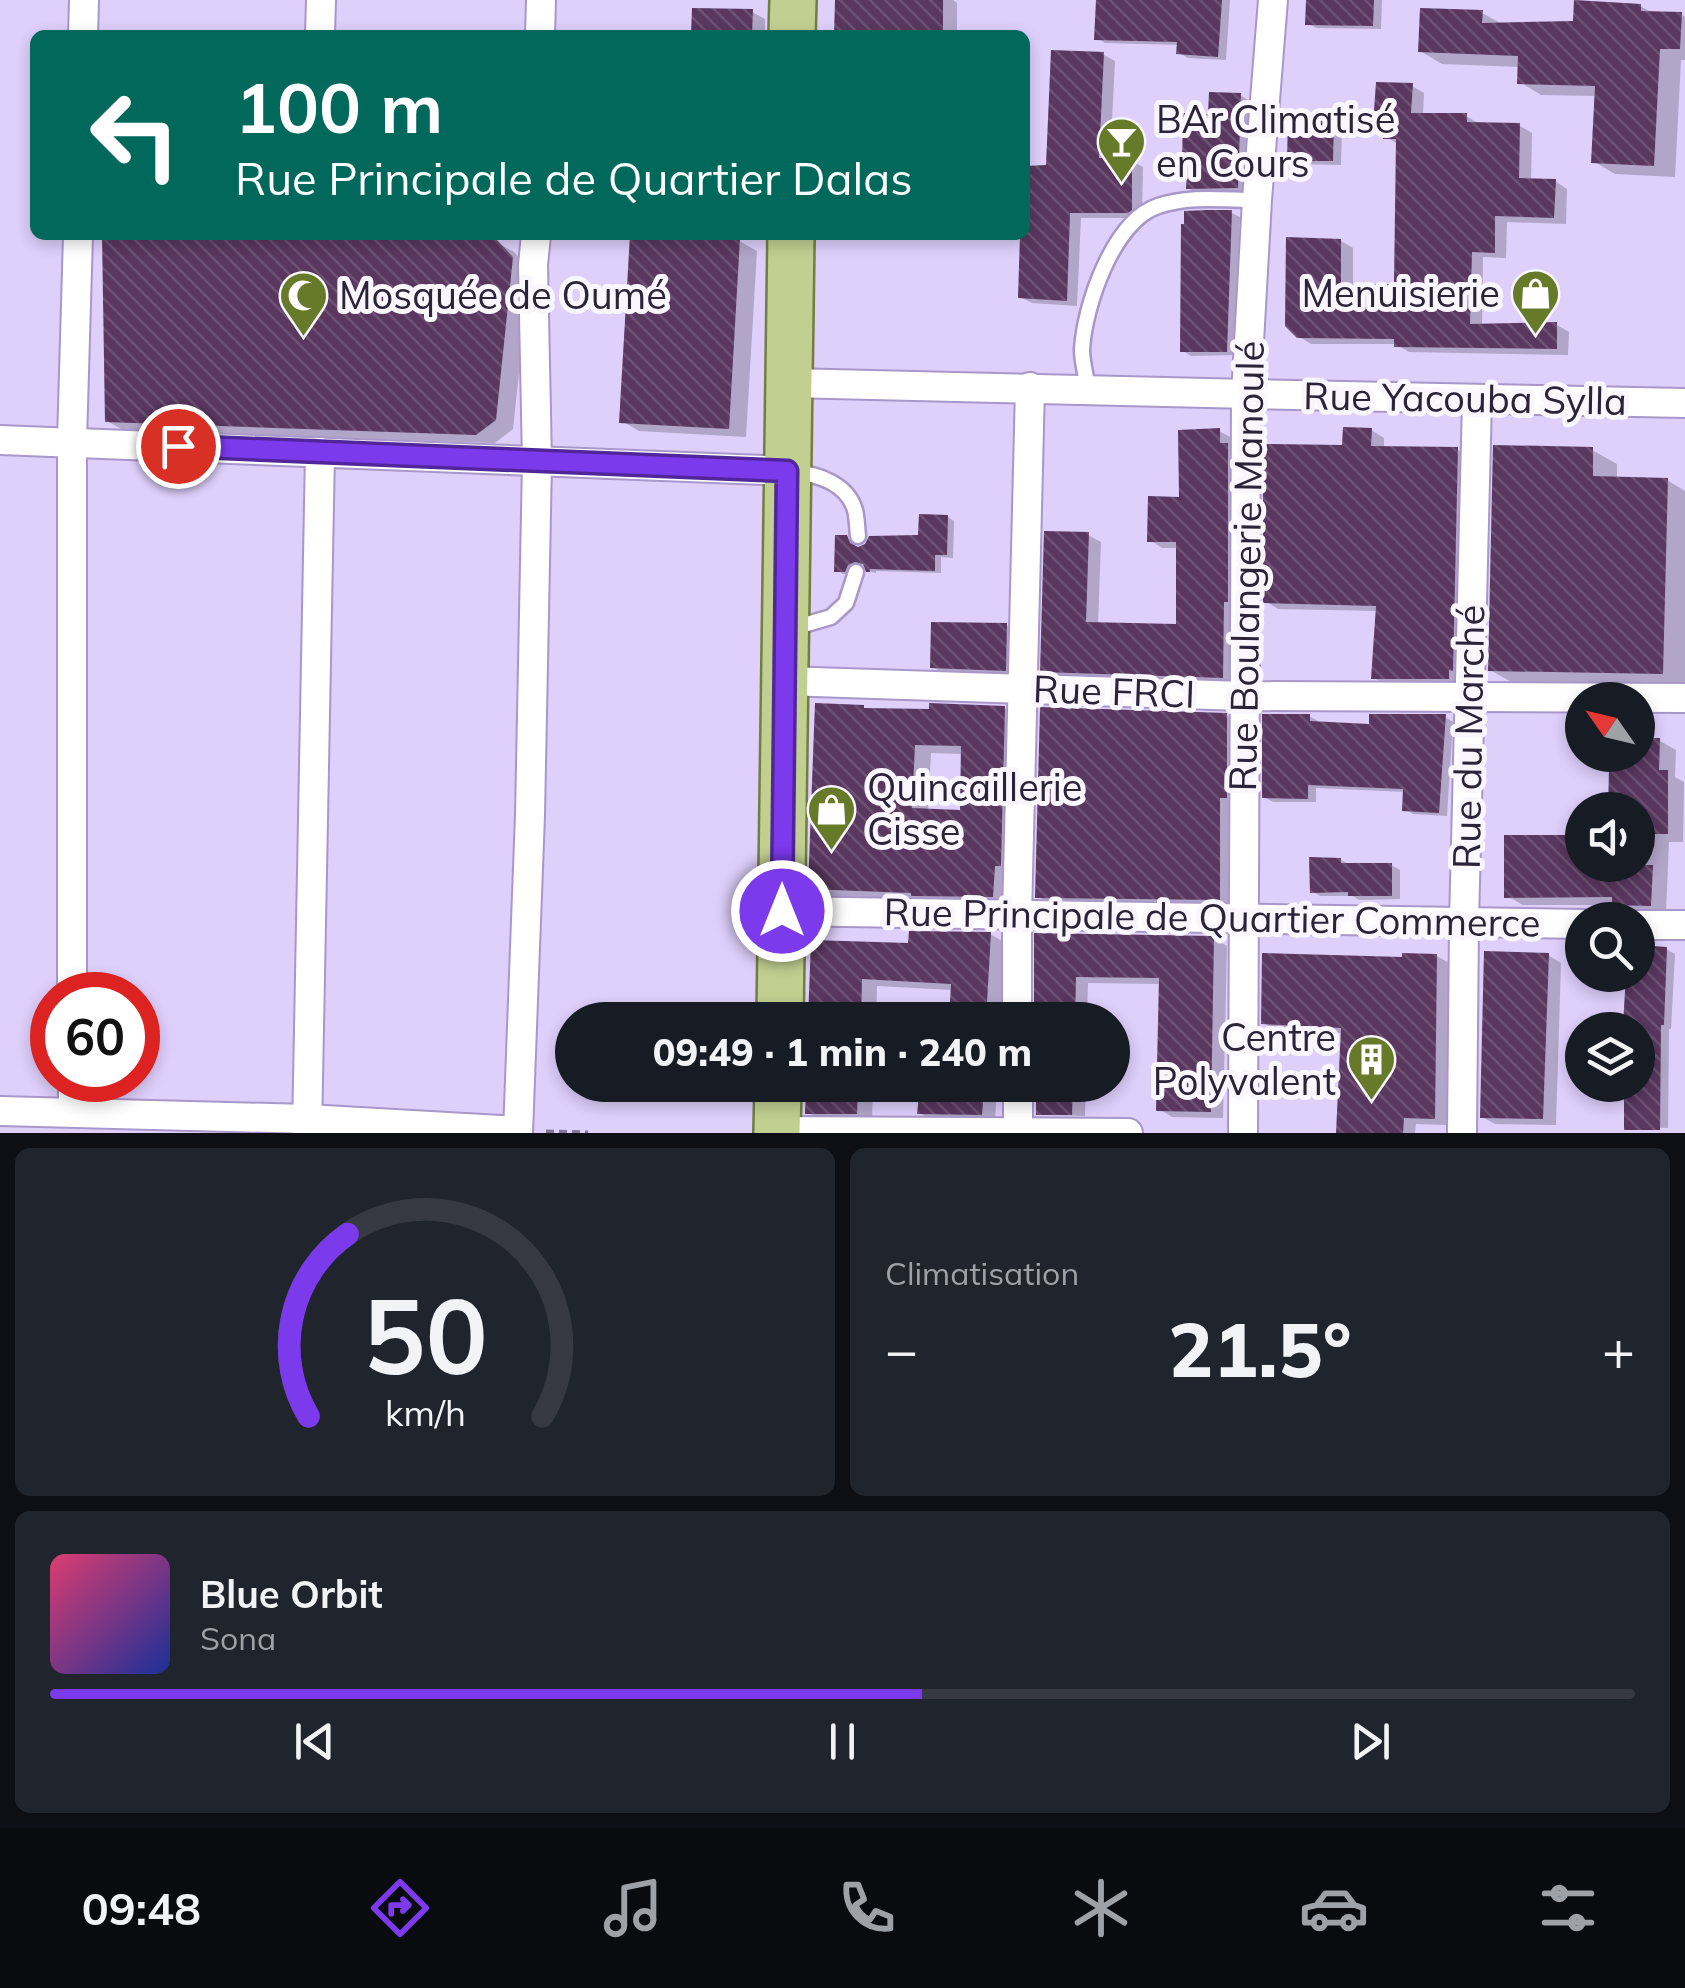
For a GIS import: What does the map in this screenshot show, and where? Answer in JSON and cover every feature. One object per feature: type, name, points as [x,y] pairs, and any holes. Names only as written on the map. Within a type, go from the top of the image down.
[{"type":"main road","points":[[792,30],[793,0]]},
{"type":"main road","points":[[780,1002],[791,240]]},
{"type":"main road","points":[[777,1132],[778,1102]]},
{"type":"street","points":[[83,30],[84,0]]},
{"type":"street","points":[[320,0],[320,30]]},
{"type":"street","points":[[540,30],[541,0]]},
{"type":"street","name":"Rue Boulangerie Manoulé","points":[[1243,1133],[1246,395],[1273,0]]},
{"type":"street","points":[[72,972],[72,441],[78,240]]},
{"type":"street","points":[[0,1110],[518,1132],[530,816],[537,462],[536,240]]},
{"type":"street","name":"Rue Yacouba Sylla","points":[[789,383],[1685,403]]},
{"type":"street","points":[[1018,1002],[1030,388]]},
{"type":"street","name":"Rue du Marché","points":[[1462,1133],[1477,400]]},
{"type":"street","points":[[0,440],[787,471]]},
{"type":"street","points":[[307,1126],[320,452]]},
{"type":"street","name":"Rue FRCI","points":[[784,681],[1244,696],[1685,698]]},
{"type":"street","name":"Rue Principale de Quartier Commerce","points":[[782,911],[1565,924]]},
{"type":"street","points":[[1655,924],[1685,925]]},
{"type":"street","points":[[72,1102],[72,1112]]},
{"type":"street","points":[[1018,1102],[1018,1132]]},
{"type":"street","points":[[777,1132],[1128,1133]]},
{"type":"lane","points":[[1088,388],[1082,352],[1088,320],[1109,256],[1128,227],[1153,207],[1190,198],[1257,200]]},
{"type":"lane","points":[[787,471],[823,478],[846,492],[855,509],[858,536]]},
{"type":"lane","points":[[784,630],[831,617],[846,604],[856,572]]},
{"type":"path","points":[[518,1132],[588,1133]]},
{"type":"building","points":[[835,0],[943,0],[943,30],[834,30]]},
{"type":"building","points":[[1096,0],[1222,0],[1218,57],[1176,54],[1177,42],[1094,40]]},
{"type":"building","points":[[1306,0],[1374,0],[1373,26],[1305,25]]},
{"type":"building","points":[[1574,0],[1641,4],[1641,11],[1682,12],[1680,49],[1660,49],[1654,166],[1591,163],[1595,86],[1517,84],[1518,56],[1418,52],[1420,8],[1483,10],[1482,23],[1573,21]]},
{"type":"building","points":[[692,8],[753,9],[752,30],[691,30]]},
{"type":"building","points":[[1051,50],[1104,52],[1099,158],[1132,158],[1132,210],[1070,213],[1067,301],[1018,298],[1020,240],[1030,240],[1030,166],[1046,165]]},
{"type":"building","points":[[1376,82],[1413,83],[1411,113],[1467,113],[1467,122],[1520,123],[1519,178],[1556,179],[1554,218],[1495,216],[1495,253],[1472,252],[1470,324],[1557,322],[1557,349],[1394,347],[1394,339],[1297,338],[1285,326],[1286,237],[1341,239],[1341,284],[1394,284],[1396,139],[1383,139],[1385,111],[1374,111]]},
{"type":"building","points":[[1209,92],[1241,93],[1238,188],[1186,189],[1187,168],[1182,168],[1183,113],[1208,114]]},
{"type":"building","points":[[1288,117],[1334,118],[1333,161],[1287,161]]},
{"type":"building","points":[[1232,210],[1227,352],[1180,352],[1184,211]]},
{"type":"building","name":"Mosquée de Oumé","points":[[102,240],[497,240],[513,257],[496,420],[476,435],[105,422]]},
{"type":"building","points":[[630,240],[740,240],[729,429],[619,423]]},
{"type":"building","points":[[1343,427],[1372,428],[1371,446],[1458,447],[1453,671],[1449,670],[1449,679],[1371,679],[1376,606],[1263,603],[1263,444],[1342,445]]},
{"type":"building","points":[[1220,428],[1220,443],[1228,443],[1228,602],[1224,602],[1223,678],[1040,672],[1044,531],[1089,532],[1086,622],[1176,624],[1176,542],[1147,542],[1148,496],[1179,497],[1178,430]]},
{"type":"building","points":[[1493,445],[1593,447],[1593,476],[1668,478],[1663,674],[1488,671]]},
{"type":"building","points":[[919,514],[948,515],[947,555],[935,555],[935,571],[866,572],[863,564],[855,562],[845,572],[834,572],[835,535],[847,535],[850,543],[858,547],[869,536],[918,535]]},
{"type":"building","points":[[931,622],[1007,623],[1006,671],[930,668]]},
{"type":"building","points":[[815,703],[864,708],[929,709],[929,703],[1005,706],[1001,866],[995,866],[993,897],[808,889]],"holes":[[[915,745],[961,746],[960,810],[912,808]]]},
{"type":"building","points":[[1040,707],[1227,713],[1227,798],[1220,798],[1220,900],[1035,898]]},
{"type":"building","points":[[1262,714],[1310,714],[1310,721],[1369,724],[1369,714],[1446,714],[1439,813],[1402,811],[1403,789],[1308,785],[1308,799],[1262,798]]},
{"type":"building","points":[[1655,738],[1660,738],[1659,770],[1668,770],[1668,834],[1655,834],[1655,792],[1608,792],[1609,772],[1655,772]]},
{"type":"building","points":[[1504,835],[1565,835],[1565,882],[1652,882],[1651,902],[1612,902],[1612,897],[1504,898]]},
{"type":"building","points":[[1309,857],[1341,858],[1341,863],[1392,863],[1392,896],[1310,893]]},
{"type":"building","points":[[909,931],[991,932],[987,1002],[950,1002],[951,984],[862,979],[861,1002],[809,1002],[811,940],[908,943]]},
{"type":"building","points":[[1034,933],[1214,936],[1211,1112],[1156,1111],[1159,978],[1076,977],[1075,1002],[1034,1002]]},
{"type":"building","points":[[1655,946],[1667,947],[1661,1025],[1660,1130],[1624,1130],[1624,1102],[1655,1102],[1655,1012],[1624,1012],[1625,992],[1655,992]]},
{"type":"building","points":[[1484,951],[1549,953],[1543,1119],[1480,1118]]},
{"type":"building","points":[[1262,953],[1402,957],[1402,953],[1437,954],[1435,1119],[1404,1118],[1403,1133],[1336,1133],[1341,1028],[1261,1024]]},
{"type":"building","points":[[805,1102],[857,1102],[857,1114],[805,1114]]},
{"type":"building","points":[[918,1102],[983,1102],[982,1115],[917,1114]]},
{"type":"building","points":[[1036,1102],[1072,1102],[1072,1115],[1036,1115]]},
{"type":"place","name":"BAr Climatisé en Cours","points":[[1121,184]]},
{"type":"place","name":"Menuisierie","points":[[1535,336]]},
{"type":"place","name":"Mosquée de Oumé","points":[[304,338]]},
{"type":"place","name":"Quincaillerie Cisse","points":[[832,852]]},
{"type":"place","name":"Centre Polyvalent","points":[[1371,1102]]},
{"type":"route","points":[[178,446],[787,471],[782,911]]}]
